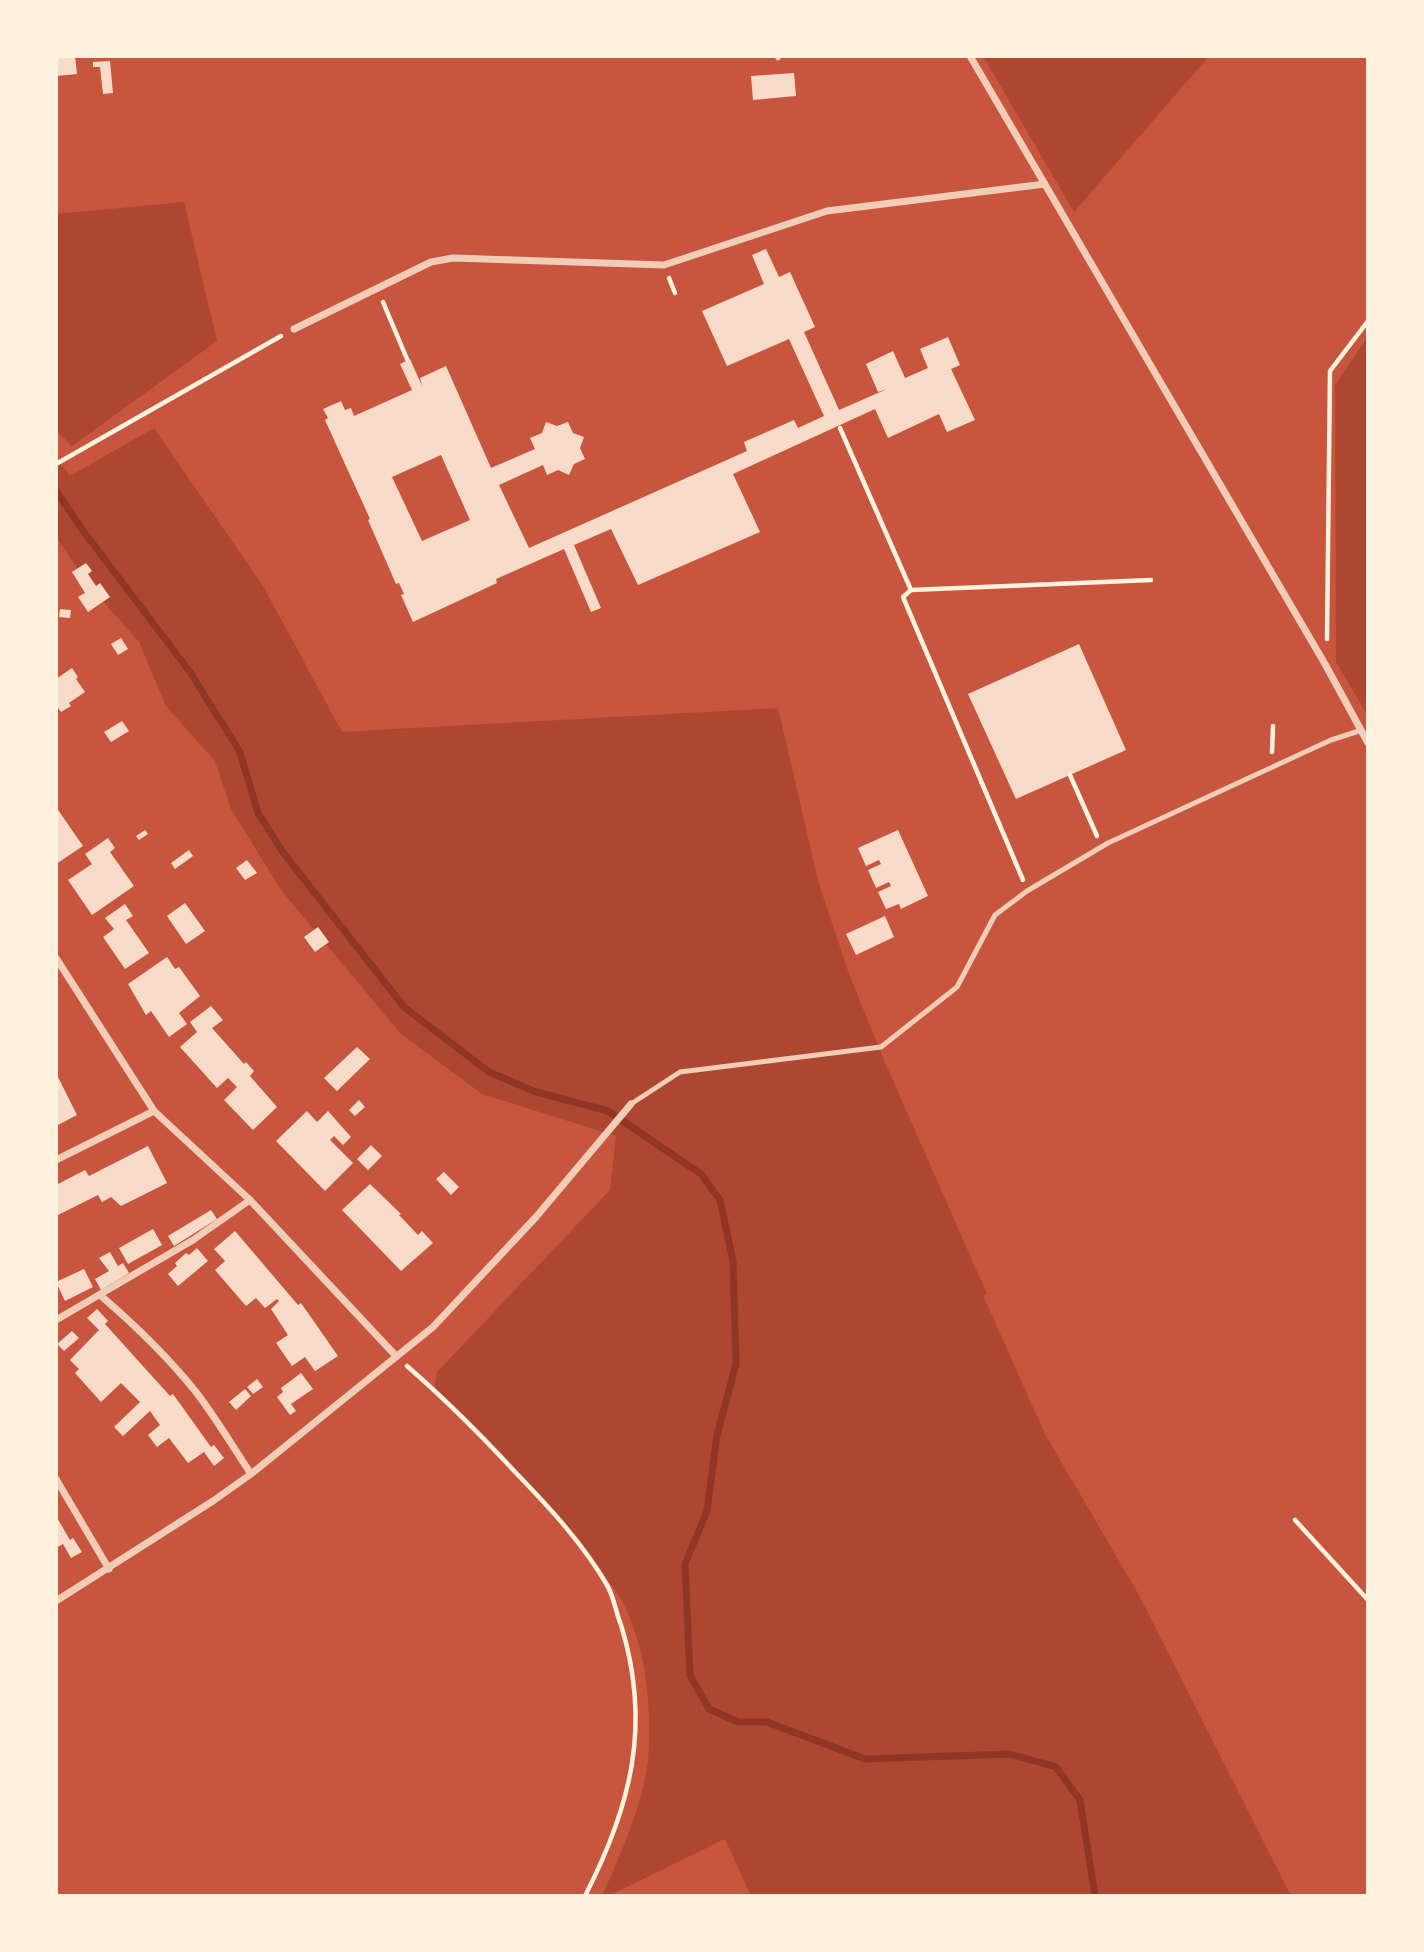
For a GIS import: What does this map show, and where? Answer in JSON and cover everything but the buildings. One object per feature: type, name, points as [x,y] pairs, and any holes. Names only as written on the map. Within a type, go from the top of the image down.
[{"type":"street","points":[[970,56],[1325,664],[1368,743]]},
{"type":"street","points":[[294,329],[431,262],[453,258],[664,265],[827,211],[1045,184]]},
{"type":"street","points":[[56,958],[154,1111],[250,1200],[396,1356]]},
{"type":"street","points":[[56,1601],[214,1501],[433,1327],[536,1217],[631,1104]]},
{"type":"street","points":[[56,1160],[154,1111]]},
{"type":"street","points":[[56,1320],[193,1240],[250,1200]]},
{"type":"street","points":[[100,1295],[140,1329],[191,1387],[251,1474]]},
{"type":"street","points":[[56,1479],[109,1569]]},
{"type":"lane","points":[[631,1104],[680,1072],[881,1047],[957,987],[995,915],[1027,891],[1102,847],[1331,740],[1362,730]]},
{"type":"path","points":[[378,288],[407,359]]},
{"type":"path","points":[[1325,664],[1328,636],[1330,371],[1368,321]]},
{"type":"path","points":[[56,464],[294,329]]},
{"type":"path","points":[[840,428],[911,590]]},
{"type":"path","points":[[1027,891],[903,597],[911,590],[1151,580]]},
{"type":"path","points":[[1272,767],[1273,726]]},
{"type":"path","points":[[1070,775],[1102,847]]},
{"type":"path","points":[[396,1356],[467,1421],[561,1519],[608,1587],[630,1656],[635,1707],[634,1759],[623,1810],[605,1856],[585,1896]]},
{"type":"path","points":[[1295,1520],[1368,1600]]},
{"type":"shaded area","points":[[983,56],[1209,56],[1074,212]]},
{"type":"shaded area","points":[[184,202],[217,341],[72,446],[56,430],[56,214]]},
{"type":"shaded area","points":[[1368,336],[1368,716],[1336,662],[1335,385]]},
{"type":"shaded area","points":[[154,428],[263,586],[342,732],[778,708],[819,884],[849,974],[987,1294],[983,1296],[1045,1434],[1139,1595],[1291,1896],[751,1896],[725,1839],[608,1896],[602,1896],[623,1848],[646,1776],[648,1702],[639,1645],[626,1609],[588,1551],[525,1479],[434,1390],[437,1372],[610,1190],[616,1136],[482,1094],[400,1033],[281,890],[231,809],[215,761],[166,706],[139,642],[87,583],[56,537],[56,458],[70,476]]},
{"type":"waterway","points":[[56,491],[190,672],[240,752],[258,813],[282,851],[404,1007],[489,1072],[536,1092],[608,1111],[701,1174],[720,1200],[733,1261],[736,1364],[717,1435],[707,1511],[685,1564],[690,1675],[709,1709],[738,1722],[767,1722],[865,1759],[1010,1754],[1056,1767],[1080,1800],[1095,1896]]}]
